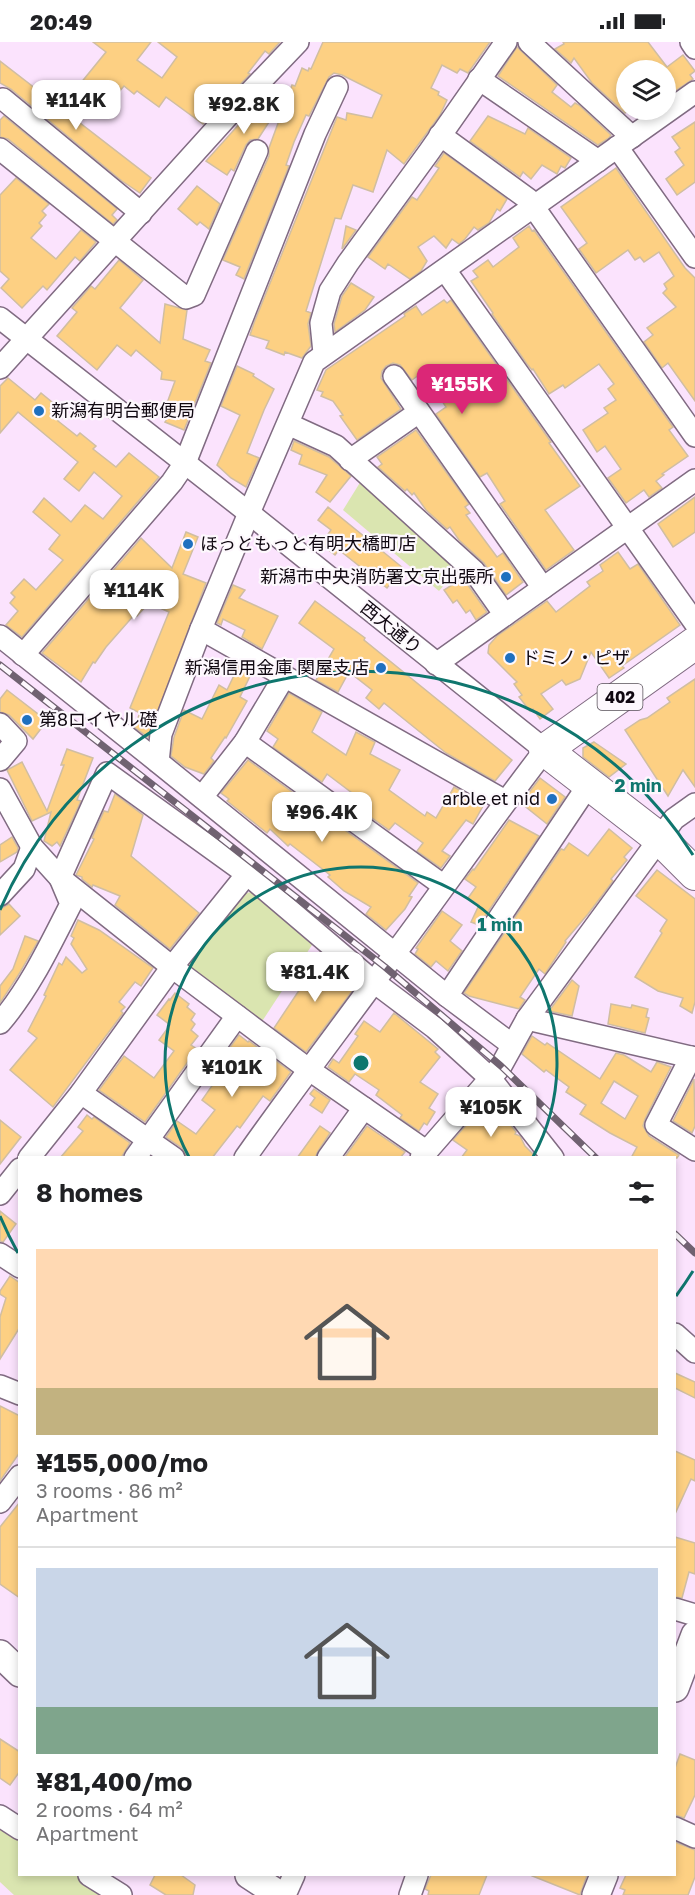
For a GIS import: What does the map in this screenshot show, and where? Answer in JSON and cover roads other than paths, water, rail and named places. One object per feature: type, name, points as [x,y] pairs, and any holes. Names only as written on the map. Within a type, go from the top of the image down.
[{"type":"highway","name":"402","points":[[545,750],[695,643]]},
{"type":"highway","name":"西大通り","points":[[545,750],[660,839],[695,874]]},
{"type":"main road","points":[[676,1685],[695,1635]]},
{"type":"main road","points":[[0,1654],[18,1670]]},
{"type":"main road","points":[[251,1876],[280,1895]]},
{"type":"main road","points":[[596,1895],[604,1876]]},
{"type":"street","points":[[0,368],[298,42]]},
{"type":"street","points":[[324,353],[321,323],[330,291],[506,42]]},
{"type":"street","points":[[529,42],[624,142],[695,257]]},
{"type":"street","points":[[691,42],[695,48]]},
{"type":"street","points":[[479,79],[598,161]]},
{"type":"street","points":[[23,655],[172,482],[185,463],[315,134],[337,87]]},
{"type":"street","points":[[158,762],[161,734],[201,629],[314,362],[695,92]]},
{"type":"street","points":[[3,99],[141,213]]},
{"type":"street","points":[[440,135],[528,199],[695,436]]},
{"type":"street","points":[[0,149],[186,298],[194,295],[257,151]]},
{"type":"street","points":[[445,270],[695,623]]},
{"type":"street","name":"西大通り","points":[[0,318],[249,513],[545,750]]},
{"type":"street","points":[[394,376],[543,588]]},
{"type":"street","points":[[350,460],[419,412]]},
{"type":"street","points":[[288,424],[336,446],[474,571],[505,615]]},
{"type":"street","points":[[436,664],[695,480]]},
{"type":"street","points":[[201,629],[505,801]]},
{"type":"street","points":[[0,636],[447,996],[511,1044]]},
{"type":"street","points":[[202,797],[245,742],[284,677]]},
{"type":"street","points":[[0,724],[16,741],[0,760]]},
{"type":"street","points":[[245,742],[444,886]]},
{"type":"street","points":[[246,1156],[505,801],[545,750]]},
{"type":"street","points":[[0,1023],[13,1008],[48,949],[71,904],[60,878],[107,773],[247,874],[374,982],[435,1028],[490,1078],[551,1156]]},
{"type":"street","points":[[447,996],[588,784]]},
{"type":"street","points":[[0,789],[32,848],[60,878],[172,968],[364,1108],[424,1155],[501,1066],[511,1044],[527,1019],[674,819],[695,804]]},
{"type":"street","points":[[0,895],[24,869],[32,848]]},
{"type":"street","points":[[31,1156],[81,1093],[172,968],[247,874]]},
{"type":"street","points":[[136,1156],[237,1016]]},
{"type":"street","points":[[527,1019],[693,1058],[656,1125],[695,1150]]},
{"type":"street","points":[[81,1093],[171,1156]]},
{"type":"street","points":[[329,1156],[364,1108]]},
{"type":"street","points":[[0,1194],[18,1172]]},
{"type":"street","points":[[0,1254],[18,1267]]},
{"type":"street","points":[[676,1335],[695,1352]]},
{"type":"street","points":[[0,1386],[18,1393]]},
{"type":"street","points":[[0,1502],[18,1479]]},
{"type":"street","points":[[676,1610],[695,1615]]},
{"type":"street","points":[[0,1816],[18,1828]]},
{"type":"street","points":[[676,1828],[695,1837]]},
{"type":"street","points":[[91,1876],[121,1895]]},
{"type":"street","points":[[285,1895],[294,1876]]},
{"type":"street","points":[[410,1895],[417,1876]]},
{"type":"railway","points":[[0,665],[385,967],[501,1066],[594,1156]]},
{"type":"railway","points":[[676,1235],[695,1253]]},
{"type":"place","name":"新潟有明台郵便局","points":[[39,411]]},
{"type":"place","name":"ほっともっと有明大橋町店","points":[[188,544]]},
{"type":"place","name":"新潟市中央消防署文京出張所","points":[[506,577]]},
{"type":"place","name":"ドミノ・ピザ","points":[[510,658]]},
{"type":"place","name":"新潟信用金庫 関屋支店","points":[[381,668]]},
{"type":"place","name":"第8ロイヤル礎","points":[[27,720]]},
{"type":"place","name":"arble et nid","points":[[552,799]]}]
